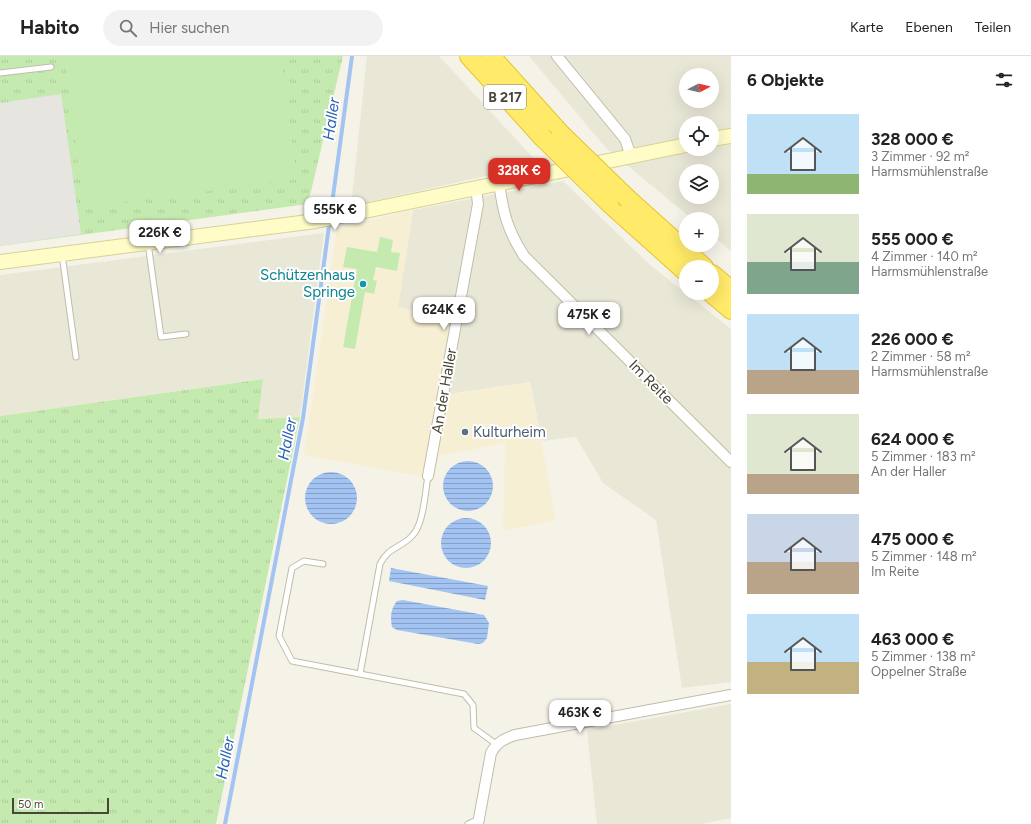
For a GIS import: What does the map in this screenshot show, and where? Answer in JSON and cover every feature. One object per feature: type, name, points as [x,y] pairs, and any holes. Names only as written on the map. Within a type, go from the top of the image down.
[{"type":"highway","name":"B 217","points":[[469,56],[542,137],[609,203],[679,266]]},
{"type":"highway","name":"B 217","points":[[491,56],[561,134],[628,199],[696,260]]},
{"type":"highway","points":[[719,280],[731,290]]},
{"type":"highway","points":[[719,300],[731,310]]},
{"type":"street","points":[[556,56],[625,139],[631,156]]},
{"type":"street","points":[[719,139],[731,136]]},
{"type":"street","points":[[0,262],[316,221],[499,182],[679,146]]},
{"type":"street","name":"Im Reite","points":[[499,182],[504,214],[512,237],[524,256],[731,462]]},
{"type":"street","name":"An der Haller","points":[[428,476],[478,204],[476,187]]},
{"type":"street","points":[[478,822],[488,763],[496,744],[515,735],[731,695]]},
{"type":"lane","points":[[0,73],[51,66]]},
{"type":"lane","points":[[148,242],[161,337],[186,334]]},
{"type":"lane","points":[[62,253],[76,357]]},
{"type":"lane","points":[[360,674],[380,564],[384,556],[391,549],[412,536],[419,526],[428,476]]},
{"type":"lane","points":[[323,564],[304,561],[292,568],[279,636],[292,661],[464,694],[473,705],[474,728],[496,744]]},
{"type":"lane","points":[[468,824],[478,822]]},
{"type":"shaded area","points":[[367,56],[439,56],[539,164],[351,206]]},
{"type":"shaded area","points":[[529,56],[731,56],[731,251],[719,241],[719,212],[684,212],[605,147]]},
{"type":"shaded area","points":[[61,94],[81,234],[0,246],[0,103]]},
{"type":"shaded area","points":[[563,181],[650,265],[679,288],[679,300],[694,300],[731,329],[731,682],[682,688],[656,520],[603,483],[576,437],[542,441],[530,382],[436,396],[451,318],[398,307],[413,210]]},
{"type":"shaded area","points":[[413,210],[398,307],[451,318],[437,396],[530,382],[556,520],[503,531],[505,443],[439,456],[434,479],[304,455],[337,228]]},
{"type":"shaded area","points":[[324,233],[300,417],[258,419],[262,379],[0,416],[0,275]]},
{"type":"shaded area","points":[[731,704],[731,818],[701,824],[597,824],[587,730]]},
{"type":"green space","points":[[0,56],[343,56],[308,204],[0,246]]},
{"type":"green space","points":[[64,56],[281,56],[297,179],[84,208]]},
{"type":"green space","points":[[380,237],[393,240],[391,252],[400,253],[397,271],[376,267],[373,280],[377,281],[374,294],[365,292],[355,349],[343,347],[357,269],[343,267],[347,247],[377,252]]},
{"type":"green space","points":[[263,379],[258,419],[300,417],[216,824],[0,824],[0,416]]},
{"type":"water","points":[[463,461],[473,461],[486,468],[493,481],[493,491],[486,504],[473,511],[463,511],[454,507],[447,500],[443,491],[443,481],[447,472],[454,465]]},
{"type":"water","points":[[331,472],[341,474],[349,480],[355,488],[357,498],[355,508],[349,516],[341,522],[331,524],[321,522],[313,516],[307,508],[305,498],[307,488],[313,480],[321,474]]},
{"type":"water","points":[[461,518],[471,518],[484,525],[491,538],[491,548],[484,561],[471,568],[461,568],[452,564],[445,557],[441,548],[441,538],[445,529],[452,522]]},
{"type":"water","points":[[391,568],[488,586],[485,600],[389,581]]},
{"type":"water","points":[[403,600],[484,615],[489,623],[487,638],[483,643],[478,644],[397,630],[392,627],[391,620],[393,607],[397,601]]},
{"type":"waterway","name":"Haller","points":[[225,824],[303,418],[352,56]]},
{"type":"place","name":"Schützenhaus Springe","points":[[363,284]]},
{"type":"place","name":"Kulturheim","points":[[465,432]]}]
